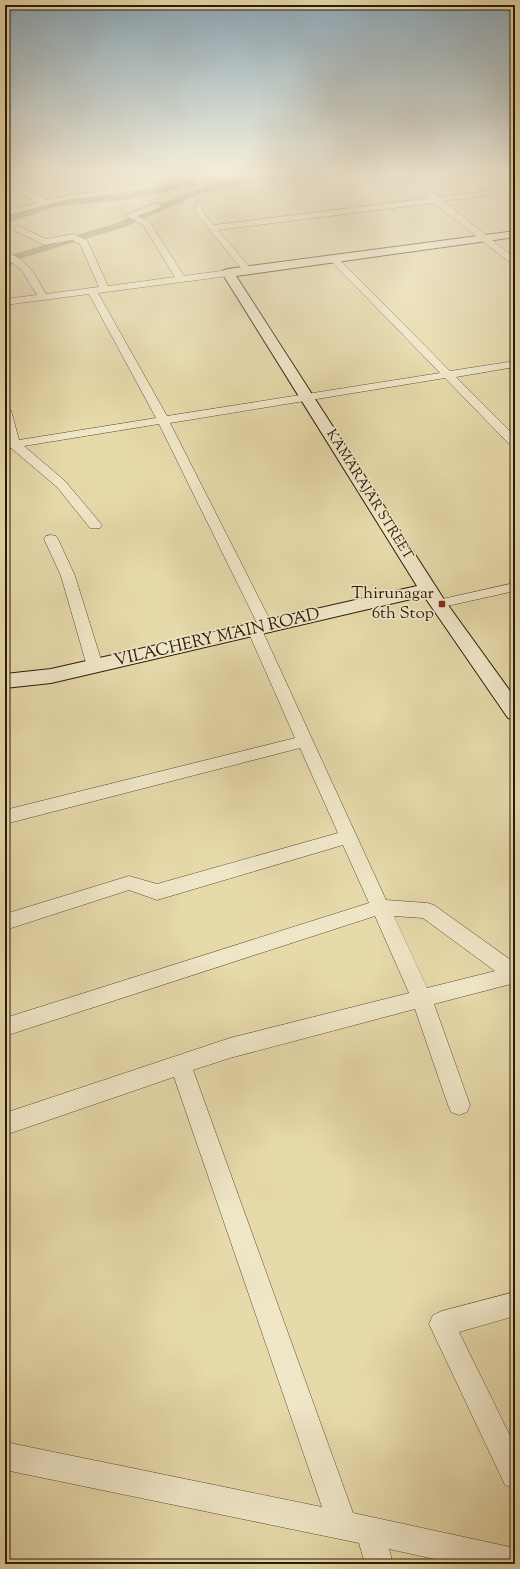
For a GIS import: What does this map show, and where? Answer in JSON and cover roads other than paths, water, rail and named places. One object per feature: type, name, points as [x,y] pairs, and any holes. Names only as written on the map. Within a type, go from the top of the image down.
[{"type":"main road","points":[[228,273],[442,244]]},
{"type":"main road","name":"KAMARAJAR STREET","points":[[228,273],[433,596],[515,713]]},
{"type":"main road","name":"VILACHERY MAIN ROAD","points":[[5,681],[51,676],[260,628],[433,596]]},
{"type":"street","points":[[85,244],[105,289]]},
{"type":"street","points":[[159,244],[180,279]]},
{"type":"street","points":[[226,244],[248,270]]},
{"type":"street","points":[[494,244],[515,262]]},
{"type":"street","points":[[5,255],[17,260],[27,269],[44,297]]},
{"type":"street","points":[[334,259],[515,443]]},
{"type":"street","points":[[5,302],[228,273]]},
{"type":"street","points":[[92,291],[163,420],[260,628],[305,740],[422,999],[459,1105]]},
{"type":"street","points":[[10,444],[515,364]]},
{"type":"street","points":[[5,410],[10,444],[61,484],[95,525]]},
{"type":"street","points":[[51,539],[68,576],[95,666]]},
{"type":"street","points":[[433,596],[515,587]]},
{"type":"street","points":[[5,817],[305,740]]},
{"type":"street","points":[[5,922],[129,883],[157,892],[348,837]]},
{"type":"street","points":[[5,1027],[380,907],[427,911],[515,974]]},
{"type":"street","points":[[5,1124],[230,1048],[515,974]]},
{"type":"street","points":[[181,1065],[343,1526]]},
{"type":"street","points":[[515,1304],[442,1324],[515,1475]]},
{"type":"street","points":[[5,1456],[515,1562]]},
{"type":"street","points":[[370,1531],[379,1564]]},
{"type":"waterway","points":[[5,265],[15,257],[57,244]]},
{"type":"place","name":"Thirunagar 6th Stop","points":[[442,604]]}]
